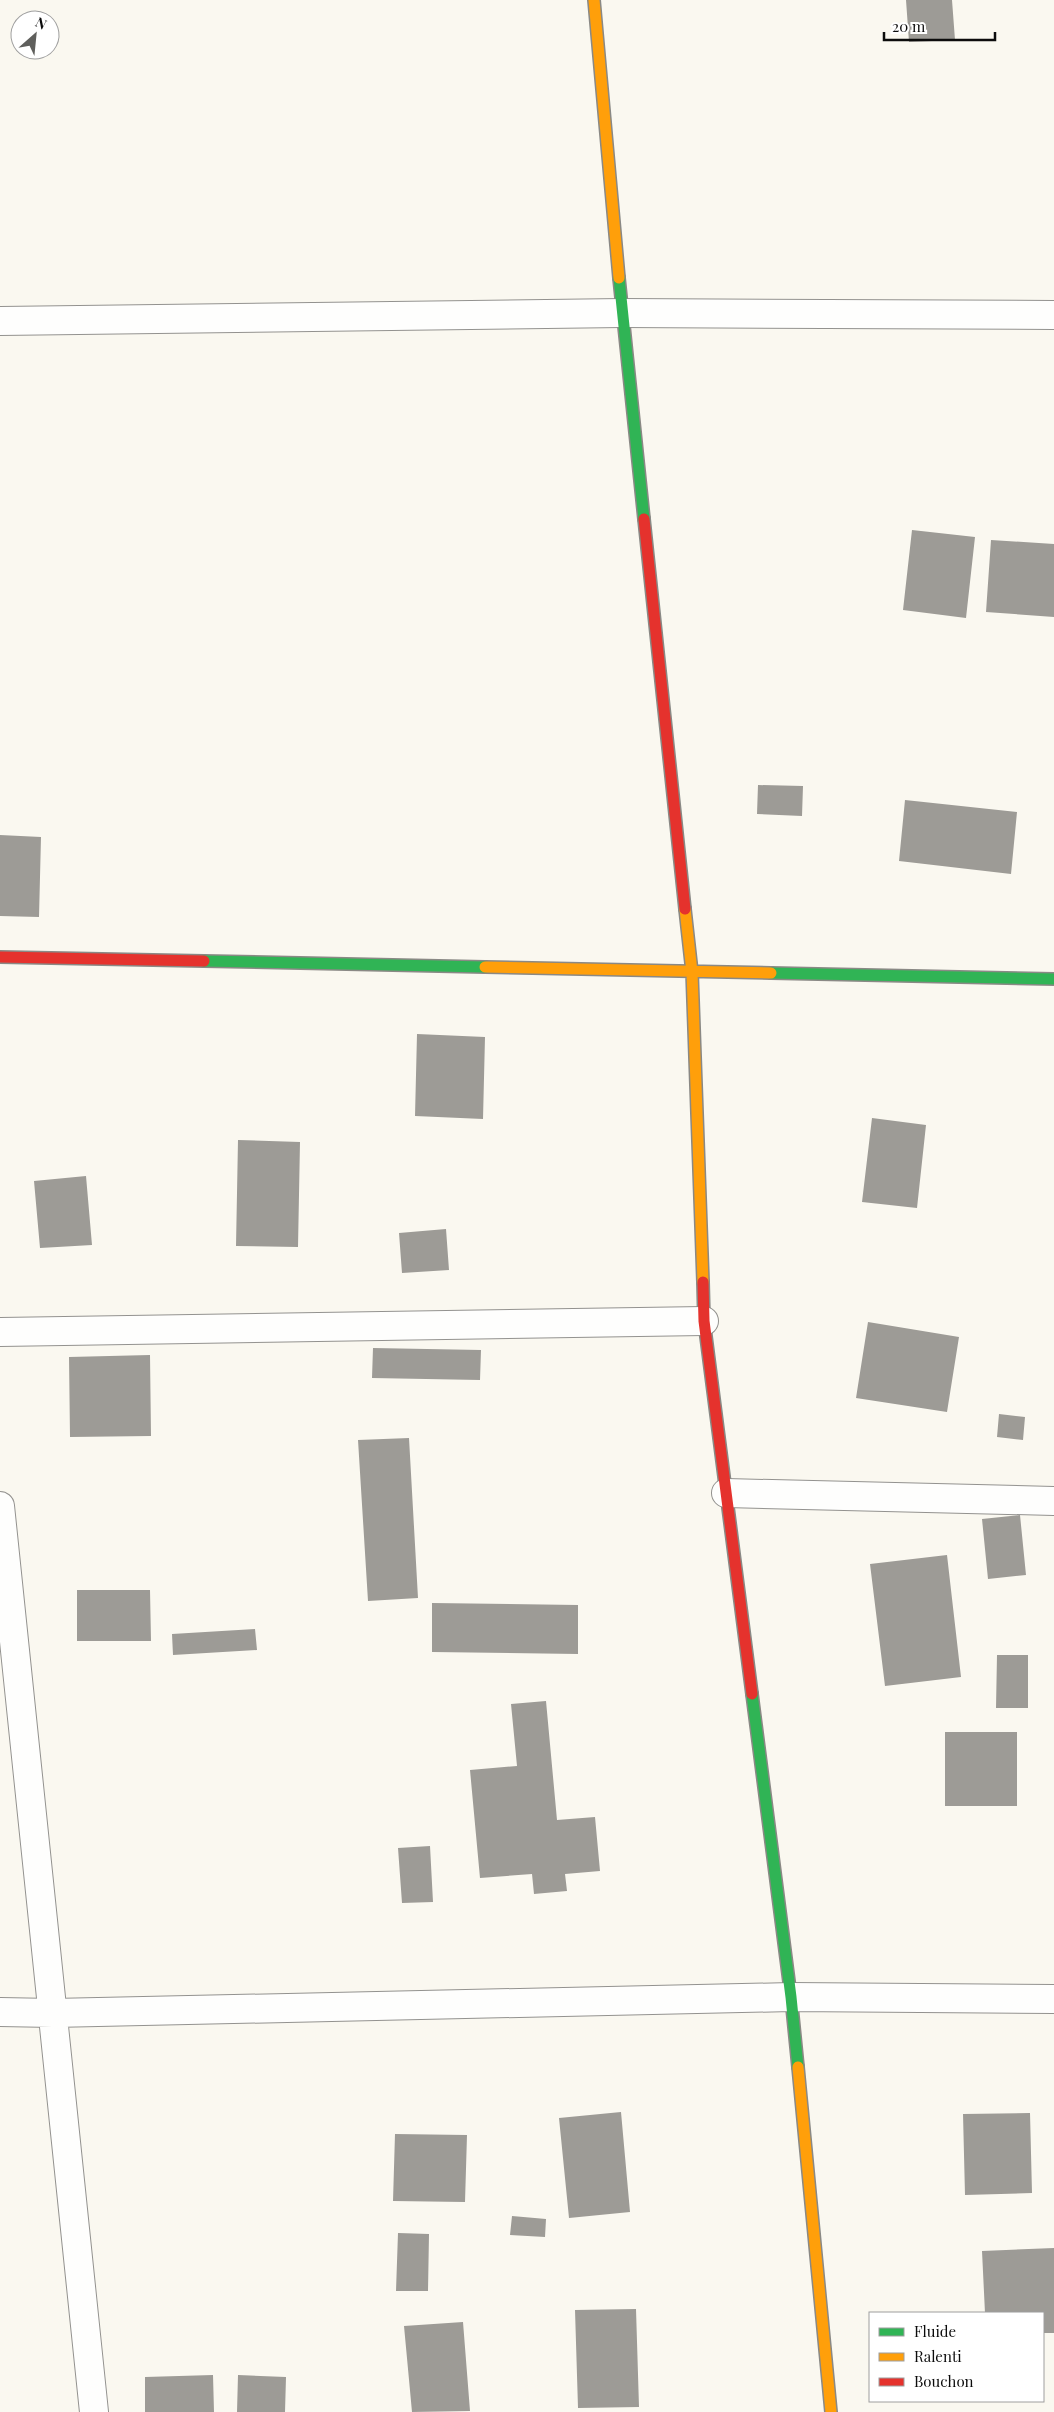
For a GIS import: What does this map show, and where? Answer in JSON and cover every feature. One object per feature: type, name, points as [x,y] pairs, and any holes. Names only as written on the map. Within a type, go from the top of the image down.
[{"type":"street","points":[[594,0],[622,313],[692,972],[704,1321],[791,1997],[832,2412]]},
{"type":"street","points":[[0,321],[622,313],[1054,315]]},
{"type":"street","points":[[0,957],[1054,979]]},
{"type":"street","points":[[0,1332],[704,1321]]},
{"type":"street","points":[[726,1493],[1054,1501]]},
{"type":"street","points":[[0,1506],[94,2412]]},
{"type":"street","points":[[0,2012],[53,2014],[791,1997],[1054,1999]]},
{"type":"building","points":[[906,0],[952,0],[955,40],[909,42]]},
{"type":"building","points":[[912,530],[975,537],[966,618],[903,610]]},
{"type":"building","points":[[991,540],[1054,544],[1054,617],[986,612]]},
{"type":"building","points":[[758,785],[803,786],[802,816],[757,814]]},
{"type":"building","points":[[905,800],[1017,812],[1011,874],[899,861]]},
{"type":"building","points":[[0,835],[41,837],[39,917],[0,916]]},
{"type":"building","points":[[417,1034],[485,1037],[483,1119],[415,1116]]},
{"type":"building","points":[[872,1118],[926,1125],[917,1208],[862,1202]]},
{"type":"building","points":[[238,1140],[300,1142],[298,1247],[236,1246]]},
{"type":"building","points":[[86,1176],[92,1245],[40,1248],[34,1181]]},
{"type":"building","points":[[446,1229],[449,1270],[402,1273],[399,1233]]},
{"type":"building","points":[[868,1322],[959,1337],[947,1412],[856,1398]]},
{"type":"building","points":[[373,1348],[481,1350],[480,1380],[372,1378]]},
{"type":"building","points":[[150,1355],[151,1436],[70,1437],[69,1357]]},
{"type":"building","points":[[999,1414],[1025,1417],[1023,1440],[997,1437]]},
{"type":"building","points":[[409,1438],[418,1598],[368,1601],[358,1440]]},
{"type":"building","points":[[1020,1515],[1026,1575],[988,1579],[982,1519]]},
{"type":"building","points":[[947,1555],[961,1677],[885,1686],[870,1564]]},
{"type":"building","points":[[77,1590],[150,1590],[151,1641],[77,1641]]},
{"type":"building","points":[[432,1603],[578,1605],[578,1654],[432,1652]]},
{"type":"building","points":[[255,1629],[257,1650],[173,1655],[172,1634]]},
{"type":"building","points":[[997,1655],[1028,1655],[1028,1708],[996,1708]]},
{"type":"building","points":[[546,1701],[557,1820],[595,1817],[600,1871],[565,1874],[567,1891],[534,1894],[532,1874],[480,1878],[470,1770],[517,1766],[511,1704]]},
{"type":"building","points":[[945,1732],[1017,1732],[1017,1806],[945,1806]]},
{"type":"building","points":[[430,1846],[433,1902],[402,1903],[398,1848]]},
{"type":"building","points":[[621,2112],[630,2212],[569,2218],[559,2118]]},
{"type":"building","points":[[1030,2113],[1032,2193],[965,2195],[963,2114]]},
{"type":"building","points":[[395,2134],[467,2135],[465,2202],[393,2201]]},
{"type":"building","points":[[512,2216],[546,2219],[545,2237],[510,2235]]},
{"type":"building","points":[[398,2233],[429,2234],[428,2291],[396,2291]]},
{"type":"building","points":[[1054,2248],[1054,2333],[1044,2333],[1044,2312],[985,2312],[982,2251]]},
{"type":"building","points":[[636,2309],[639,2407],[578,2408],[575,2310]]},
{"type":"building","points":[[463,2322],[470,2411],[412,2412],[404,2326]]},
{"type":"building","points":[[213,2375],[214,2412],[145,2412],[145,2377]]},
{"type":"building","points":[[238,2375],[286,2377],[285,2412],[237,2412]]},
{"type":"traffic: fast","points":[[619,278],[644,519]]},
{"type":"traffic: fast","points":[[204,961],[485,967]]},
{"type":"traffic: fast","points":[[771,973],[1054,979]]},
{"type":"traffic: fast","points":[[752,1694],[791,1997],[798,2067]]},
{"type":"traffic: slow","points":[[594,0],[619,278]]},
{"type":"traffic: slow","points":[[685,909],[692,972],[703,1282]]},
{"type":"traffic: slow","points":[[485,967],[771,973]]},
{"type":"traffic: slow","points":[[798,2067],[831,2412]]},
{"type":"traffic: jam","points":[[644,519],[685,909]]},
{"type":"traffic: jam","points":[[0,957],[204,961]]},
{"type":"traffic: jam","points":[[703,1282],[704,1321],[752,1694]]}]
